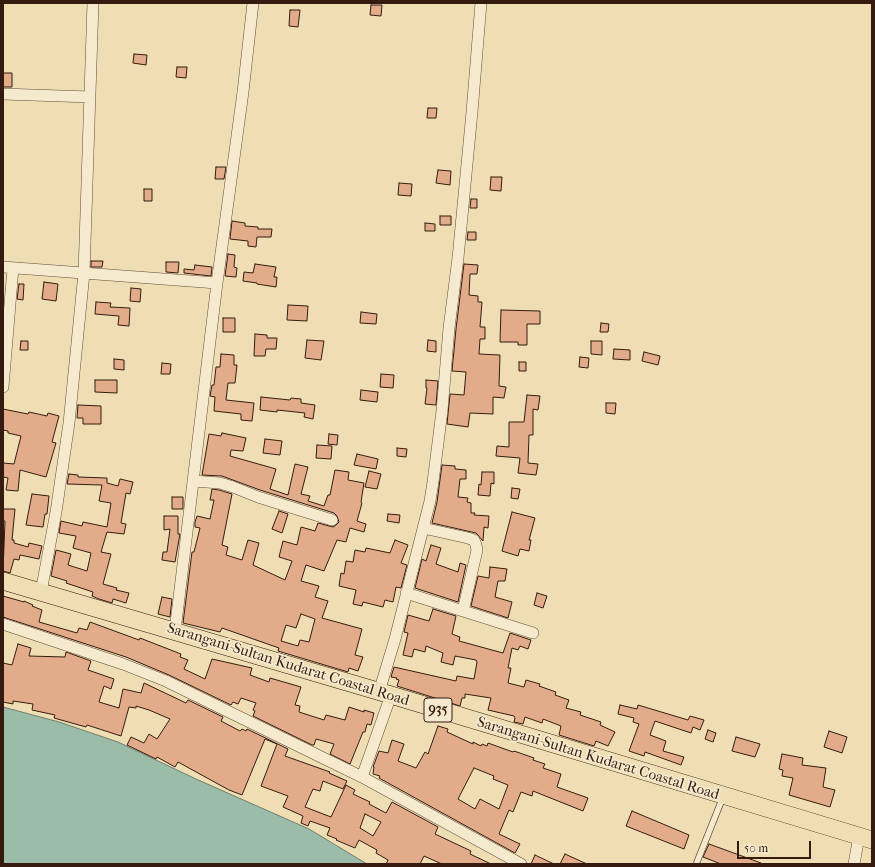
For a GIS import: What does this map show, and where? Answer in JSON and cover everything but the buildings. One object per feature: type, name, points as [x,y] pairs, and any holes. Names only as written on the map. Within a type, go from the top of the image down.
[{"type":"main road","name":"Sarangani-Sultan Kudarat Coastal Road","points":[[3,581],[385,693],[865,838]]},
{"type":"street","points":[[41,592],[56,512],[69,424],[84,273],[93,3]]},
{"type":"street","points":[[175,631],[217,283],[243,92],[253,3]]},
{"type":"street","points":[[362,777],[385,693],[395,639],[430,501],[442,411],[449,328],[458,258],[472,120],[480,3]]},
{"type":"street","points":[[3,94],[90,97]]},
{"type":"street","points":[[3,387],[8,268],[217,283]]},
{"type":"street","points":[[193,481],[220,483],[232,486],[258,497],[332,520]]},
{"type":"street","points":[[423,528],[474,540],[477,550],[463,611]]},
{"type":"street","points":[[406,593],[533,633]]},
{"type":"street","points":[[3,624],[123,664],[166,681],[362,777],[521,864]]},
{"type":"street","points":[[854,864],[865,838]]},
{"type":"lane","points":[[697,862],[723,796]]},
{"type":"shaded area","points":[[3,707],[59,722],[118,742],[196,779],[309,829],[367,864],[3,864]]}]
